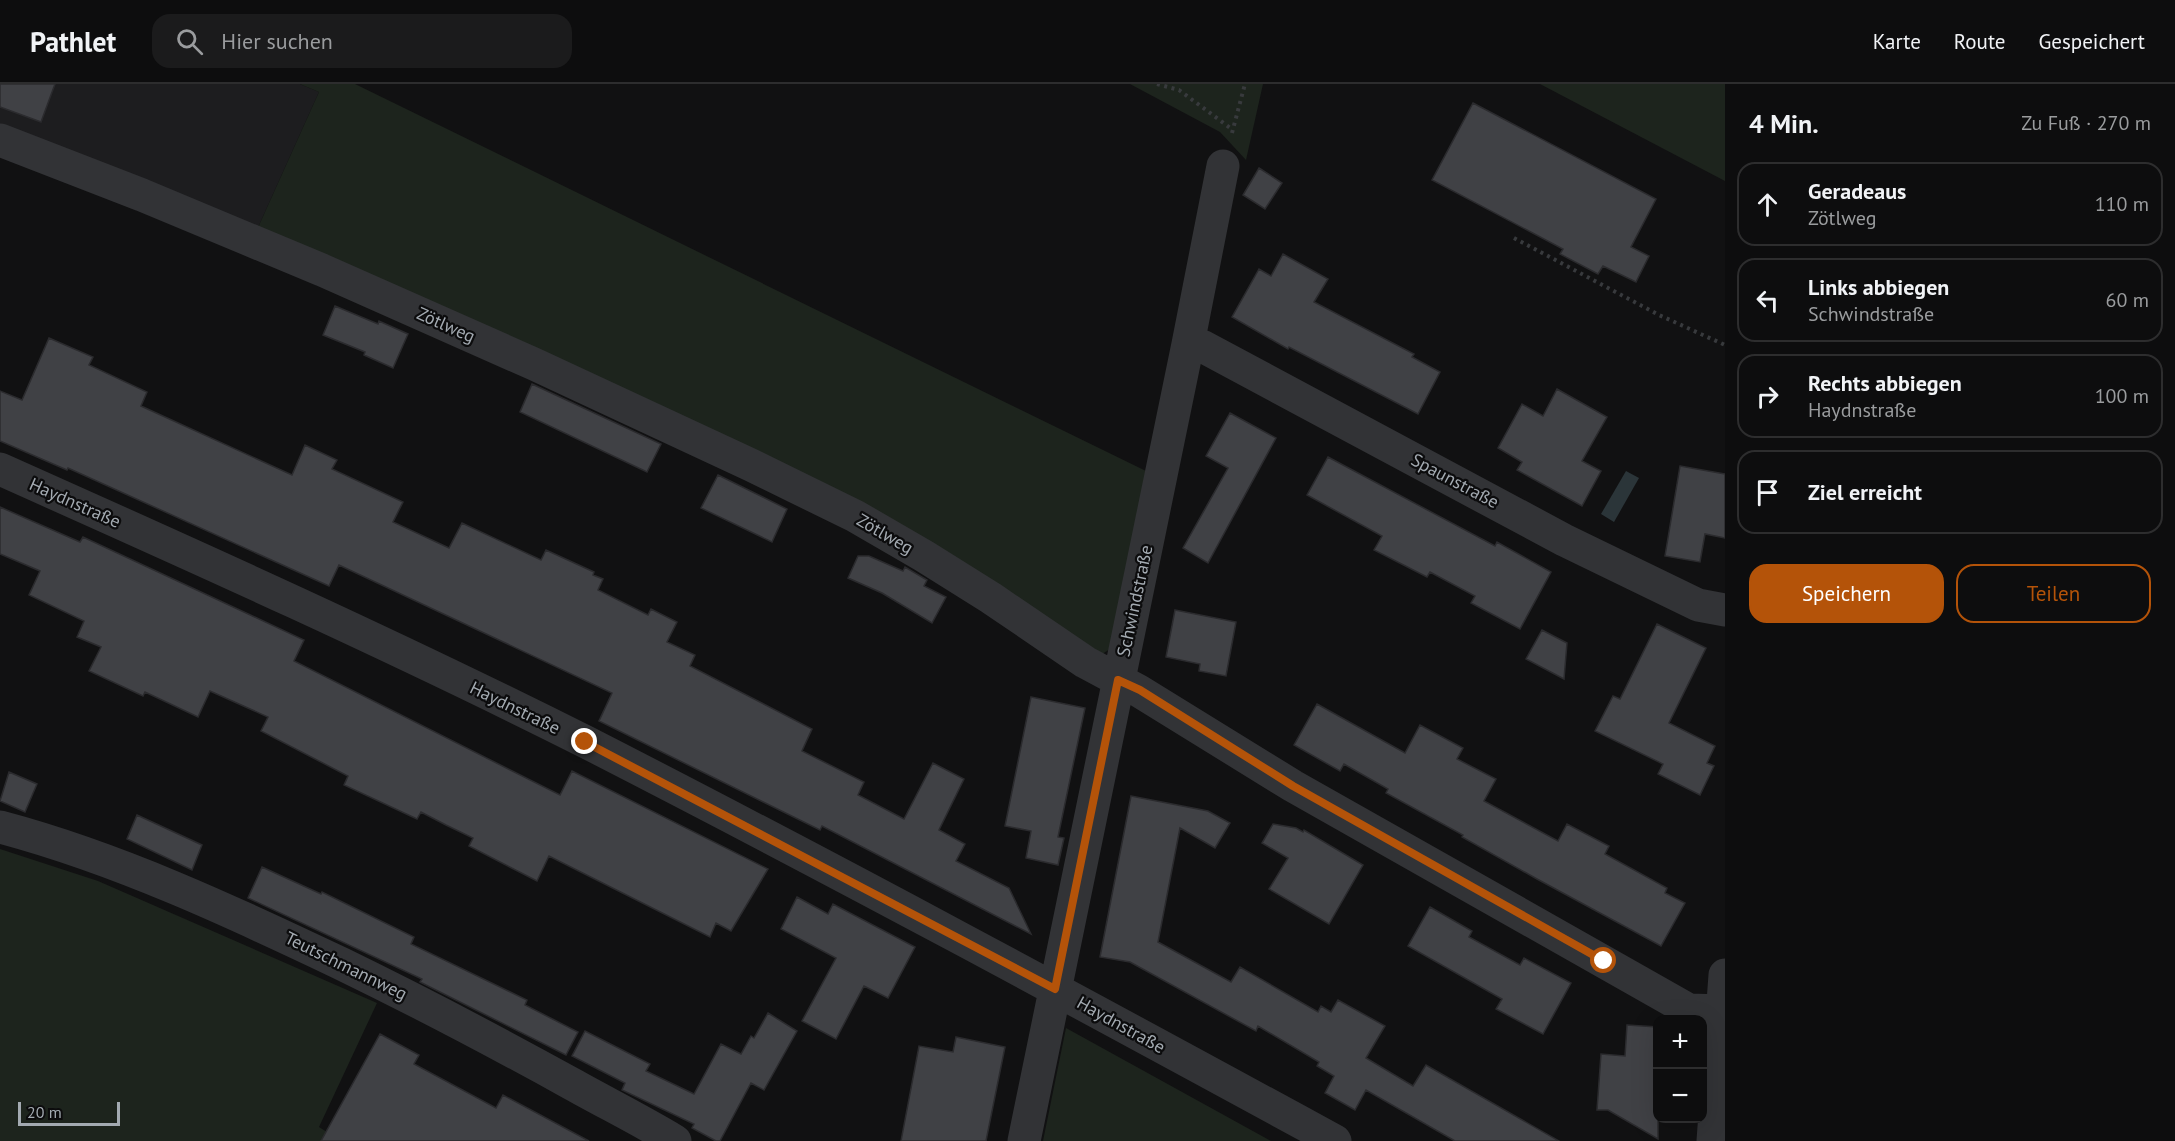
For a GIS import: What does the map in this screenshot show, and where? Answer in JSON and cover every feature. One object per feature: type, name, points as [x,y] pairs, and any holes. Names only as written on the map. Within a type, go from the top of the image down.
[{"type":"street","name":"Zötlweg","points":[[0,140],[142,195],[322,270],[534,364],[855,516],[991,598],[1085,662],[1140,690],[1293,786],[1689,1010],[1723,1011]]},
{"type":"street","name":"Schwindstraße","points":[[1024,1141],[1223,166]]},
{"type":"street","name":"Spaunstraße","points":[[1188,344],[1202,346],[1564,540],[1698,605],[1725,610]]},
{"type":"street","name":"Haydnstraße","points":[[0,469],[317,611],[585,742],[1055,989],[1335,1141]]},
{"type":"street","name":"Teutschmannweg","points":[[0,827],[31,835],[136,873],[272,931],[421,1003],[675,1141]]},
{"type":"street","points":[[1713,1141],[1725,975]]},
{"type":"path","points":[[1157,84],[1179,90],[1233,130]]},
{"type":"path","points":[[1223,166],[1245,84]]},
{"type":"path","points":[[1514,238],[1659,315],[1725,345]]},
{"type":"shaded area","points":[[0,84],[300,84],[319,92],[256,232],[0,133]]},
{"type":"shaded area","points":[[300,84],[355,84],[1146,471],[1110,649],[1099,656],[998,590],[256,232],[319,92]]},
{"type":"shaded area","points":[[1130,84],[1263,84],[1246,160],[1220,132]]},
{"type":"shaded area","points":[[1540,84],[1725,84],[1725,181]]},
{"type":"shaded area","points":[[1626,471],[1639,478],[1614,522],[1601,514]]},
{"type":"shaded area","points":[[0,849],[98,881],[377,1003],[319,1127],[341,1141],[0,1141]]},
{"type":"shaded area","points":[[1066,1028],[1271,1141],[1043,1141]]},
{"type":"building","points":[[0,84],[55,84],[41,122],[0,107]]},
{"type":"building","points":[[1473,103],[1656,199],[1631,247],[1649,256],[1636,282],[1603,266],[1598,274],[1560,254],[1563,249],[1432,180]]},
{"type":"building","points":[[1259,168],[1282,183],[1265,209],[1243,195]]},
{"type":"building","points":[[1283,254],[1328,279],[1314,302],[1414,354],[1412,357],[1440,372],[1418,414],[1289,347],[1288,349],[1232,317],[1259,269],[1271,276]]},
{"type":"building","points":[[335,306],[408,334],[393,368],[364,355],[365,352],[323,335]]},
{"type":"building","points":[[49,338],[93,357],[89,365],[147,392],[141,406],[292,475],[305,445],[337,460],[332,469],[403,502],[393,522],[449,548],[462,523],[541,560],[546,550],[594,572],[593,575],[603,579],[598,590],[648,615],[651,609],[677,622],[667,642],[695,655],[690,666],[812,729],[802,751],[864,782],[858,795],[904,819],[933,763],[964,779],[939,830],[965,844],[956,861],[1009,888],[1031,934],[822,826],[820,830],[599,721],[612,693],[339,565],[329,586],[68,468],[67,470],[0,441],[0,391],[22,400]]},
{"type":"building","points":[[532,384],[661,444],[647,472],[520,412]]},
{"type":"building","points":[[1557,389],[1607,417],[1582,461],[1601,471],[1582,506],[1517,470],[1522,462],[1498,448],[1522,404],[1543,416]]},
{"type":"building","points":[[1230,413],[1276,438],[1208,563],[1183,548],[1228,468],[1206,456]]},
{"type":"building","points":[[1328,457],[1495,546],[1497,542],[1551,572],[1520,629],[1471,603],[1475,596],[1430,572],[1427,577],[1374,550],[1382,536],[1307,495]]},
{"type":"building","points":[[1680,466],[1725,474],[1725,538],[1705,534],[1700,562],[1665,556]]},
{"type":"building","points":[[718,475],[787,509],[772,542],[701,508]]},
{"type":"building","points":[[0,507],[80,542],[83,537],[304,640],[294,661],[560,795],[572,771],[768,869],[731,931],[716,923],[710,937],[549,856],[537,881],[469,846],[473,838],[421,812],[417,819],[344,785],[348,776],[261,731],[268,717],[210,691],[198,717],[145,692],[143,696],[89,671],[101,647],[77,637],[84,621],[29,595],[40,571],[0,554]]},
{"type":"building","points":[[858,556],[869,556],[903,571],[905,567],[927,580],[924,586],[946,597],[932,623],[882,593],[848,578]]},
{"type":"building","points":[[1175,610],[1236,622],[1226,676],[1199,671],[1200,664],[1166,657]]},
{"type":"building","points":[[1657,624],[1706,648],[1669,723],[1715,746],[1707,763],[1714,766],[1700,795],[1658,774],[1663,764],[1595,731],[1613,696],[1620,699]]},
{"type":"building","points":[[1542,630],[1567,643],[1564,679],[1526,659]]},
{"type":"building","points":[[1031,697],[1085,708],[1058,837],[1064,838],[1058,865],[1026,858],[1031,831],[1005,826]]},
{"type":"building","points":[[1317,704],[1405,753],[1420,725],[1463,748],[1457,759],[1496,779],[1484,801],[1558,841],[1567,824],[1609,846],[1605,854],[1667,888],[1665,893],[1685,903],[1661,946],[1462,837],[1463,835],[1386,793],[1388,789],[1344,764],[1340,771],[1294,745]]},
{"type":"building","points":[[9,772],[37,784],[25,812],[0,801]]},
{"type":"building","points":[[1131,796],[1208,811],[1230,823],[1215,848],[1180,828],[1158,942],[1231,982],[1240,967],[1318,1012],[1321,1006],[1331,1012],[1338,1000],[1385,1026],[1366,1058],[1413,1086],[1426,1065],[1559,1141],[1455,1141],[1366,1090],[1355,1110],[1325,1093],[1334,1076],[1317,1066],[1319,1062],[1258,1026],[1256,1031],[1130,962],[1100,957]]},
{"type":"building","points":[[137,815],[202,845],[192,870],[127,839]]},
{"type":"building","points":[[1273,824],[1296,828],[1303,832],[1304,830],[1363,865],[1329,924],[1269,889],[1288,858],[1262,843]]},
{"type":"building","points":[[262,867],[321,894],[322,892],[414,937],[411,944],[527,1000],[525,1005],[578,1032],[566,1055],[420,982],[422,979],[248,898]]},
{"type":"building","points":[[797,897],[828,914],[833,904],[915,947],[888,998],[864,986],[836,1039],[802,1021],[836,958],[781,929]]},
{"type":"building","points":[[1430,907],[1472,931],[1469,937],[1520,965],[1524,958],[1571,983],[1543,1034],[1496,1009],[1502,999],[1408,946]]},
{"type":"building","points":[[768,1013],[797,1031],[764,1090],[751,1083],[720,1141],[692,1128],[694,1124],[622,1090],[625,1083],[572,1056],[585,1031],[650,1064],[646,1071],[694,1094],[721,1044],[741,1054],[751,1036],[754,1038]]},
{"type":"building","points":[[1627,1025],[1653,1027],[1653,1123],[1658,1123],[1658,1139],[1608,1110],[1597,1110],[1601,1054],[1625,1056]]},
{"type":"building","points":[[380,1034],[419,1055],[414,1064],[496,1108],[503,1095],[589,1141],[321,1141]]},
{"type":"building","points":[[956,1037],[1005,1047],[986,1141],[901,1141],[919,1046],[953,1052]]},
{"type":"route","points":[[585,742],[1055,989],[1118,680],[1140,690],[1293,786],[1604,961]]}]
